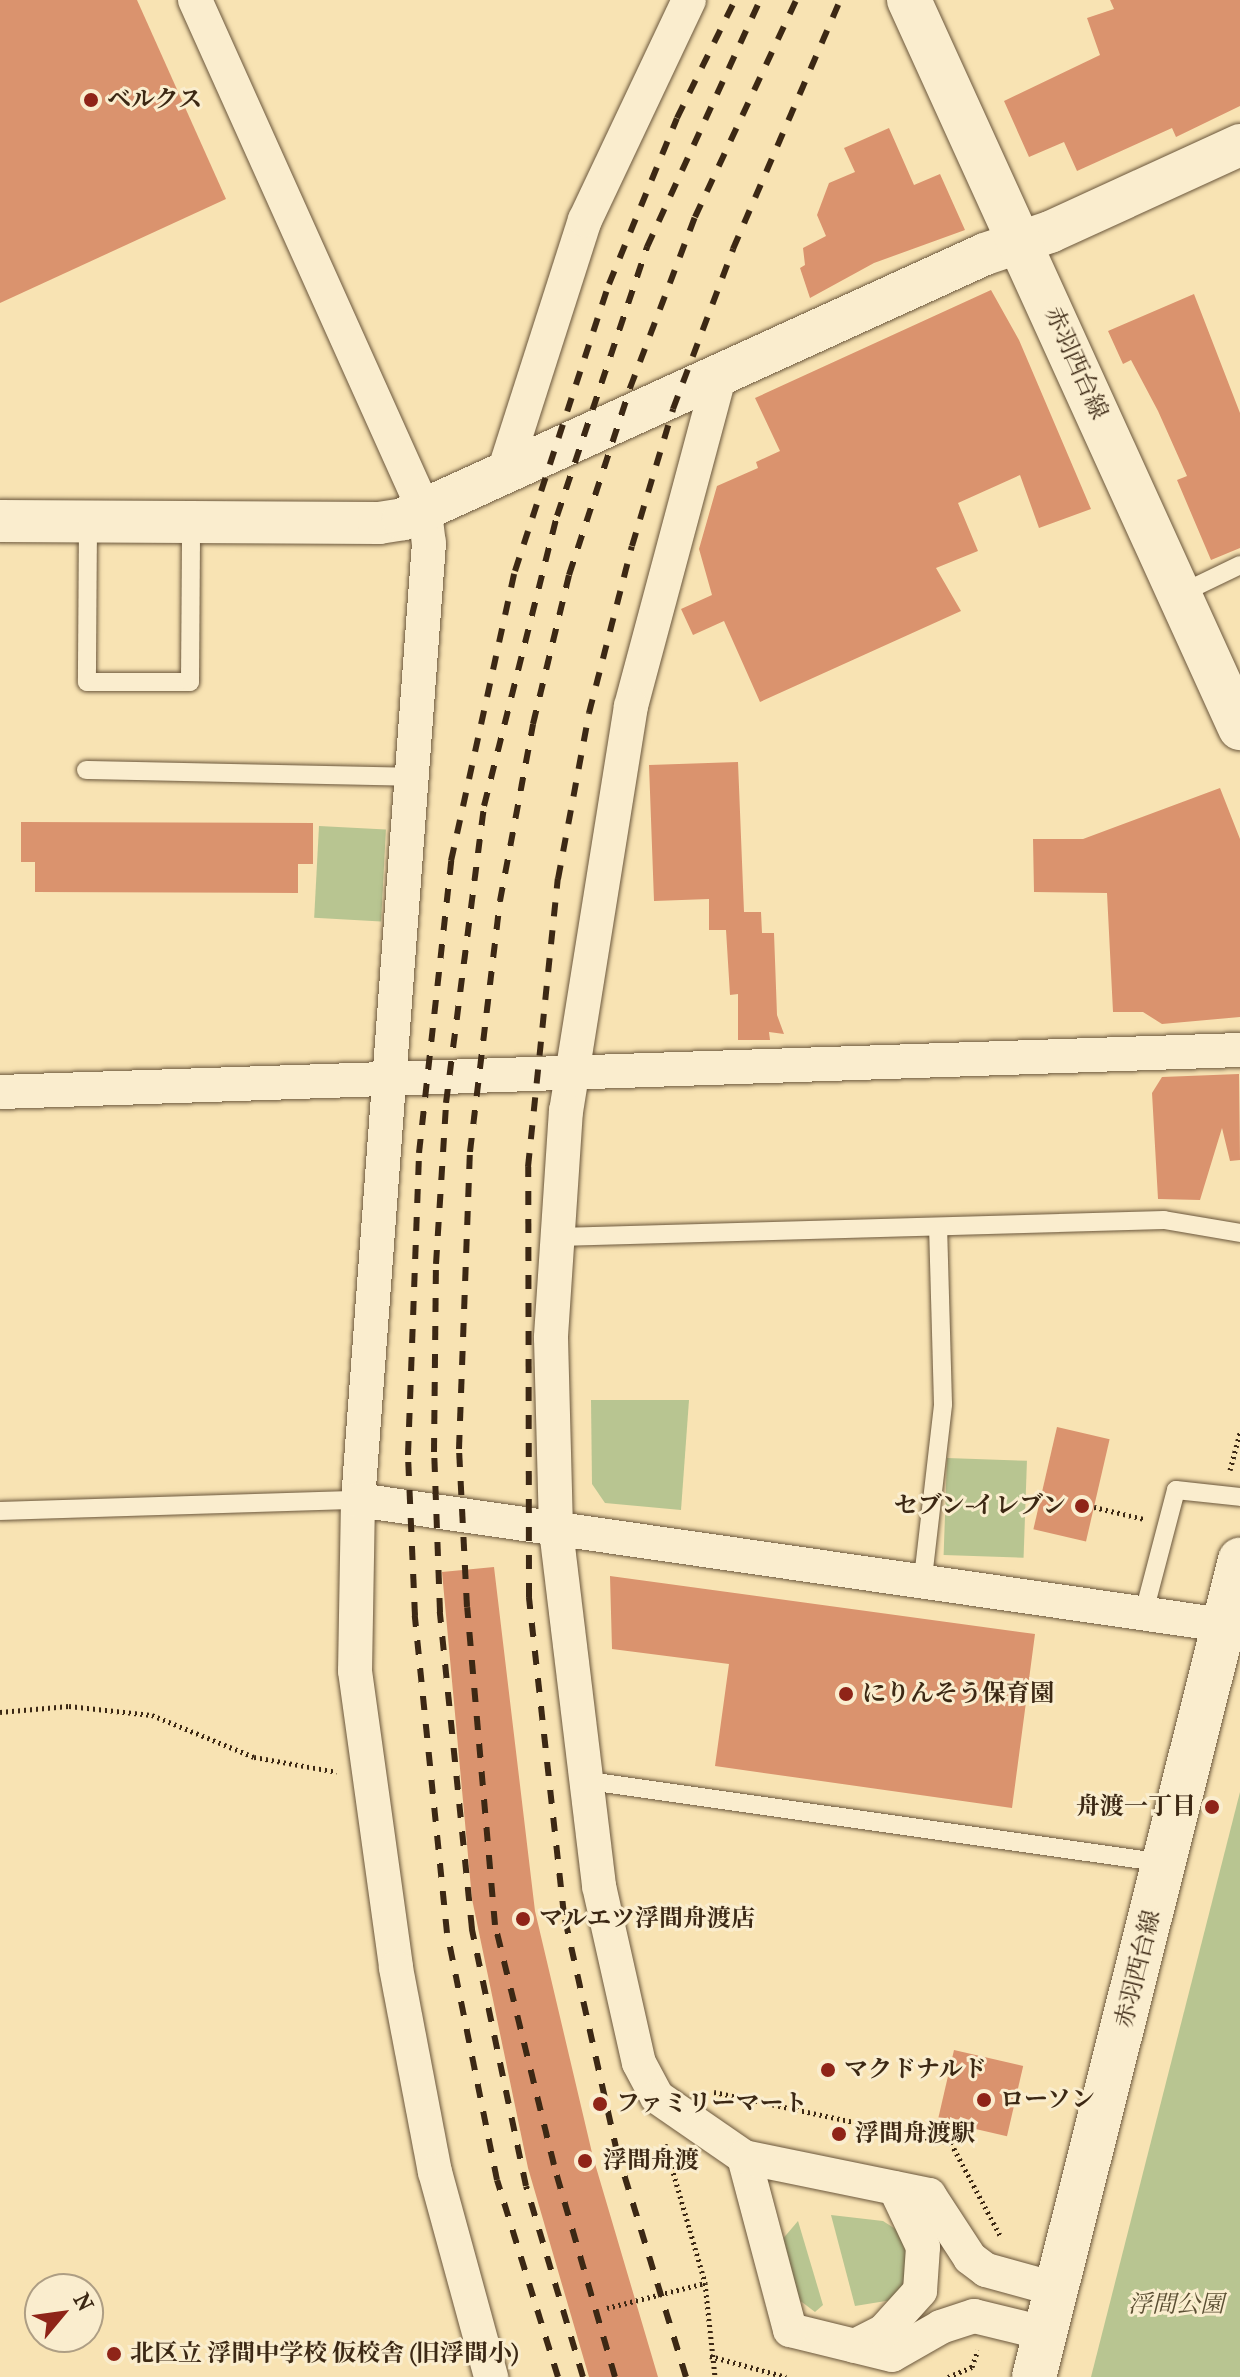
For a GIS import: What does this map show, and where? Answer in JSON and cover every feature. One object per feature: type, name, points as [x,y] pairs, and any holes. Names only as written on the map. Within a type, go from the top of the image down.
[{"type":"main road","name":"赤羽西台線","points":[[909,0],[1240,728]]},
{"type":"main road","name":"赤羽西台線","points":[[1034,2377],[1240,1560]]},
{"type":"street","points":[[195,0],[425,512],[429,543],[358,1500],[355,1671],[396,1968],[435,2172],[491,2377]]},
{"type":"street","points":[[503,475],[585,220],[689,0]]},
{"type":"street","points":[[0,521],[379,523],[425,512],[985,254],[1021,243],[1240,145]]},
{"type":"street","points":[[720,374],[631,706],[572,1070],[558,1237],[551,1338],[556,1530],[589,1781],[599,1886],[645,2081],[674,2112],[744,2157],[929,2195],[957,2243],[986,2270],[1055,2289]]},
{"type":"street","points":[[0,1092],[572,1070],[1240,1050]]},
{"type":"street","points":[[358,1500],[556,1530],[923,1578],[1223,1625]]},
{"type":"street","points":[[744,2157],[790,2330],[892,2355],[941,2327],[974,2316],[1044,2333]]},
{"type":"street","points":[[855,2346],[884,2331],[920,2291],[923,2247],[895,2188]]},
{"type":"lane","points":[[88,523],[87,682],[190,682],[191,524]]},
{"type":"lane","points":[[1178,595],[1240,565]]},
{"type":"lane","points":[[86,770],[412,777]]},
{"type":"lane","points":[[558,1237],[938,1230],[1164,1220],[1240,1233]]},
{"type":"lane","points":[[923,1578],[943,1404],[938,1230]]},
{"type":"lane","points":[[1144,1612],[1176,1490],[1240,1497]]},
{"type":"lane","points":[[0,1511],[358,1500]]},
{"type":"lane","points":[[589,1781],[1165,1863]]},
{"type":"path","points":[[1094,1507],[1167,1524]]},
{"type":"path","points":[[0,1712],[69,1706],[152,1715],[254,1757],[369,1778]]},
{"type":"path","points":[[703,2090],[951,2143],[1005,2244]]},
{"type":"path","points":[[662,2133],[705,2283],[710,2356],[715,2377]]},
{"type":"path","points":[[607,2308],[705,2283]]},
{"type":"path","points":[[948,2377],[972,2367],[977,2350],[987,2355]]},
{"type":"path","points":[[710,2356],[786,2377]]},
{"type":"green space","points":[[319,826],[386,830],[381,921],[314,918]]},
{"type":"green space","points":[[591,1400],[689,1400],[681,1510],[605,1503],[592,1484]]},
{"type":"green space","points":[[947,1458],[1027,1461],[1024,1558],[944,1555]]},
{"type":"green space","name":"浮間公園","points":[[1240,1792],[1240,2377],[1091,2377]]},
{"type":"green space","points":[[831,2215],[883,2221],[897,2230],[910,2262],[902,2287],[892,2300],[855,2306]]},
{"type":"green space","points":[[798,2221],[823,2305],[815,2312],[794,2296],[781,2241]]},
{"type":"building","name":"ベルクス","points":[[0,0],[137,0],[226,199],[0,303]]},
{"type":"building","points":[[1110,0],[1240,0],[1240,106],[1176,137],[1172,128],[1077,171],[1064,142],[1029,157],[1004,101],[1100,55],[1087,18],[1114,9]]},
{"type":"building","points":[[889,128],[914,185],[940,174],[965,230],[874,263],[810,298],[800,268],[805,265],[803,248],[826,236],[817,215],[829,183],[855,172],[844,148]]},
{"type":"building","points":[[991,290],[1019,340],[1091,509],[1039,528],[1020,475],[958,503],[978,551],[936,568],[961,611],[760,702],[724,621],[693,635],[681,609],[712,595],[699,549],[717,486],[758,468],[756,462],[780,451],[755,398]]},
{"type":"building","points":[[1194,294],[1240,413],[1240,548],[1211,560],[1177,480],[1187,476],[1158,411],[1131,360],[1123,364],[1108,331]]},
{"type":"building","points":[[738,762],[744,912],[761,912],[762,933],[774,933],[777,1015],[784,1034],[769,1032],[770,1040],[738,1040],[738,994],[730,995],[726,930],[709,930],[709,899],[654,901],[649,765]]},
{"type":"building","points":[[1220,788],[1240,839],[1240,1017],[1162,1024],[1143,1012],[1113,1012],[1107,893],[1034,892],[1033,839],[1083,839]]},
{"type":"building","points":[[21,822],[313,823],[313,864],[298,864],[298,893],[35,892],[35,862],[21,862]]},
{"type":"building","points":[[1239,1074],[1240,1160],[1230,1161],[1222,1128],[1200,1200],[1158,1199],[1152,1093],[1162,1077]]},
{"type":"building","points":[[1057,1427],[1110,1439],[1086,1541],[1033,1529]]},
{"type":"building","points":[[494,1567],[535,1911],[593,2157],[658,2377],[589,2377],[528,2168],[472,1899],[442,1572]]},
{"type":"building","points":[[610,1576],[1035,1634],[1012,1808],[715,1766],[729,1664],[612,1649]]},
{"type":"building","points":[[954,2050],[1023,2066],[1007,2136],[938,2120]]},
{"type":"railway","points":[[558,2377],[497,2180],[447,1933],[415,1616],[408,1455],[419,1153],[451,861],[515,571],[609,284],[677,118],[735,0]]},
{"type":"railway","points":[[583,2377],[526,2186],[472,1929],[440,1612],[434,1452],[436,1264],[446,1103],[484,806],[557,516],[647,247],[760,0]]},
{"type":"railway","points":[[615,2377],[554,2165],[495,1925],[467,1607],[459,1449],[470,1152],[500,901],[533,724],[569,575],[630,388],[695,217],[796,0]]},
{"type":"railway","points":[[686,2377],[617,2152],[564,1915],[529,1597],[528,1167],[558,879],[589,713],[632,546],[673,409],[733,249],[840,0]]},
{"type":"place","name":"ベルクス","points":[[91,100]]},
{"type":"place","name":"セブン-イレブン","points":[[1082,1506]]},
{"type":"place","name":"にりんそう保育園","points":[[846,1694]]},
{"type":"place","name":"舟渡一丁目","points":[[1212,1807]]},
{"type":"place","name":"マルエツ浮間舟渡店","points":[[523,1919]]},
{"type":"place","name":"マクドナルド","points":[[828,2070]]},
{"type":"place","name":"ローソン","points":[[984,2100]]},
{"type":"place","name":"ファミリーマート","points":[[600,2104]]},
{"type":"place","name":"浮間舟渡駅","points":[[839,2134]]},
{"type":"place","name":"浮間舟渡","points":[[585,2161]]},
{"type":"place","name":"北区立 浮間中学校 仮校舎 (旧浮間小)","points":[[114,2354]]}]
